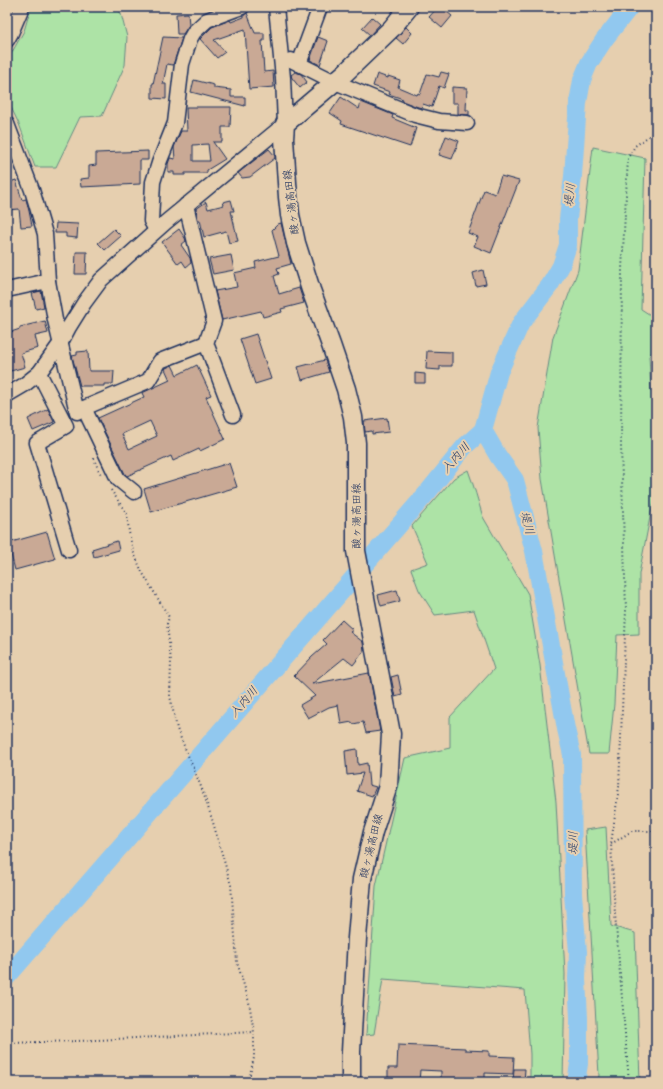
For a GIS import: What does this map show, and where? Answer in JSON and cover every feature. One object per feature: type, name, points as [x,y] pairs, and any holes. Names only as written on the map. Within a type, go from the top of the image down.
[{"type":"main road","points":[[285,124],[335,82],[392,28],[409,7]]},
{"type":"main road","name":"酸ヶ湯高田線","points":[[285,124],[284,139],[289,209],[296,243],[311,290],[332,345],[353,417],[356,443],[356,551],[391,734],[388,786],[362,879],[355,975],[351,1082]]},
{"type":"street","points":[[7,40],[22,7]]},
{"type":"street","points":[[156,230],[151,221],[153,182],[175,123],[182,64],[190,40],[194,32],[207,20],[242,7]]},
{"type":"street","points":[[7,395],[24,385],[39,373],[60,344],[84,302],[101,280],[156,230],[285,124],[281,56],[276,7]]},
{"type":"street","points":[[299,64],[320,7]]},
{"type":"street","points":[[281,56],[335,82],[415,115],[467,123]]},
{"type":"street","points":[[7,124],[32,190],[45,234],[48,281],[55,320],[77,412],[148,381],[160,361],[206,343]]},
{"type":"street","points":[[186,205],[214,321],[206,343],[233,415]]},
{"type":"street","points":[[7,290],[48,281]]},
{"type":"street","points":[[39,373],[66,426],[37,443],[69,550]]},
{"type":"street","points":[[84,408],[118,479],[134,492]]},
{"type":"path","points":[[629,1082],[615,914],[611,844],[619,787],[626,610],[621,446],[622,270],[628,158],[635,146],[656,131]]},
{"type":"path","points":[[92,455],[106,482]]},
{"type":"path","points":[[110,488],[127,514],[133,551],[142,572],[169,617],[168,624],[171,661],[170,696],[177,728],[202,789],[231,885],[237,962],[249,1002],[254,1032],[254,1058],[248,1082]]},
{"type":"path","points":[[611,844],[632,831],[656,831]]},
{"type":"path","points":[[7,1043],[254,1032]]},
{"type":"green space","points":[[31,7],[117,7],[121,14],[127,37],[125,65],[102,116],[80,117],[56,167],[35,167],[19,124],[7,99],[7,61],[24,31]]},
{"type":"green space","points":[[593,147],[645,158],[641,309],[656,318],[656,347],[649,356],[651,391],[656,393],[656,497],[651,512],[639,574],[639,634],[617,635],[614,704],[609,754],[589,754],[542,479],[538,428],[553,337],[578,270]]},
{"type":"green space","points":[[468,470],[483,517],[528,594],[540,665],[556,802],[565,974],[563,1082],[530,1082],[530,1054],[525,990],[383,979],[374,1034],[366,1035],[376,886],[405,758],[450,748],[450,717],[494,669],[474,610],[435,615],[419,590],[411,569],[428,563],[412,526],[454,478]]},
{"type":"green space","points":[[606,827],[611,926],[635,933],[640,1082],[598,1082],[599,1075],[585,830]]},
{"type":"building","points":[[438,7],[441,7],[452,16],[442,28],[429,17]]},
{"type":"building","points":[[188,13],[189,25],[183,34],[177,34],[176,14]]},
{"type":"building","points":[[247,13],[255,33],[264,33],[264,41],[262,41],[264,72],[273,71],[274,87],[249,89],[245,29],[214,40],[225,52],[217,58],[200,39],[212,27],[230,20],[231,22],[244,17]]},
{"type":"building","points":[[372,17],[380,24],[370,35],[362,28]]},
{"type":"building","points":[[406,27],[412,33],[403,44],[396,38]]},
{"type":"building","points":[[163,37],[182,38],[173,65],[167,64],[163,84],[166,84],[166,99],[152,98],[152,84]]},
{"type":"building","points":[[318,37],[328,41],[320,65],[310,60]]},
{"type":"building","points":[[295,72],[301,74],[307,82],[300,88],[291,75]]},
{"type":"building","points":[[441,72],[449,74],[444,88],[439,86],[432,107],[423,104],[422,108],[418,107],[402,101],[403,99],[389,94],[390,92],[373,86],[377,74],[388,78],[388,76],[400,80],[398,87],[417,95],[418,93],[420,94],[427,74],[439,77]]},
{"type":"building","points":[[194,80],[214,85],[214,88],[231,90],[231,97],[245,97],[245,106],[191,92]]},
{"type":"building","points":[[452,87],[467,88],[466,110],[469,110],[469,115],[458,114],[458,103],[452,103]]},
{"type":"building","points":[[341,97],[359,109],[361,102],[393,115],[392,118],[416,128],[410,147],[341,124],[342,121],[330,113]]},
{"type":"building","points":[[186,107],[231,107],[230,127],[222,127],[222,142],[213,142],[225,159],[207,170],[207,173],[185,173],[185,175],[174,175],[174,172],[168,172],[170,158],[175,159],[174,147],[181,131],[187,131]],"holes":[[[208,144],[210,161],[193,161],[193,145]]]},
{"type":"building","points":[[446,136],[459,141],[452,159],[439,155]]},
{"type":"building","points":[[269,149],[275,158],[250,177],[242,178],[238,173]]},
{"type":"building","points":[[148,151],[148,160],[140,160],[140,184],[81,187],[80,179],[89,178],[89,166],[96,165],[96,153]]},
{"type":"building","points":[[501,176],[519,181],[491,253],[474,246],[478,237],[468,233],[484,190],[495,194]]},
{"type":"building","points":[[16,180],[22,200],[26,199],[32,226],[21,227],[19,209],[7,210],[7,183]]},
{"type":"building","points":[[231,200],[234,211],[231,211],[238,241],[229,243],[226,231],[204,237],[196,209],[206,202],[208,209],[224,205],[223,202]]},
{"type":"building","points":[[56,223],[78,224],[77,238],[66,237],[66,233],[55,233]]},
{"type":"building","points":[[281,223],[291,264],[277,268],[279,274],[274,276],[279,294],[299,288],[304,303],[281,309],[282,312],[263,317],[261,311],[222,320],[215,291],[237,287],[234,273],[256,268],[255,262],[279,256],[272,230]]},
{"type":"building","points":[[114,229],[121,236],[105,250],[98,243]]},
{"type":"building","points":[[179,229],[186,241],[181,245],[190,258],[191,263],[186,267],[182,261],[178,264],[162,242]]},
{"type":"building","points":[[76,252],[87,252],[86,274],[75,274]]},
{"type":"building","points":[[231,255],[234,270],[213,274],[209,259]]},
{"type":"building","points":[[483,270],[486,284],[476,286],[473,273]]},
{"type":"building","points":[[41,291],[44,307],[36,309],[32,293]]},
{"type":"building","points":[[45,321],[48,333],[35,336],[38,348],[21,353],[25,367],[7,372],[7,334],[20,329],[20,327]]},
{"type":"building","points":[[256,334],[271,379],[255,384],[240,339]]},
{"type":"building","points":[[88,351],[89,371],[114,371],[113,384],[104,384],[104,386],[80,386],[72,356],[77,355],[77,352]]},
{"type":"building","points":[[427,351],[452,352],[452,366],[440,366],[440,370],[426,369]]},
{"type":"building","points":[[325,360],[329,372],[302,380],[298,367]]},
{"type":"building","points":[[172,365],[177,375],[197,365],[211,395],[206,397],[225,439],[200,451],[199,449],[173,461],[171,456],[127,476],[98,418],[144,397],[142,393],[170,380],[165,369]],"holes":[[[150,421],[157,436],[129,449],[122,434]]]},
{"type":"building","points":[[415,373],[425,374],[425,383],[415,383]]},
{"type":"building","points":[[48,409],[54,422],[33,431],[28,419]]},
{"type":"building","points":[[387,418],[389,432],[372,434],[372,431],[365,432],[364,421]]},
{"type":"building","points":[[229,463],[237,487],[151,512],[144,489]]},
{"type":"building","points":[[47,532],[55,559],[15,570],[8,543]]},
{"type":"building","points":[[117,541],[119,550],[94,557],[92,549]]},
{"type":"building","points":[[397,590],[400,601],[381,606],[378,595]]},
{"type":"building","points":[[342,620],[353,630],[350,632],[363,642],[364,651],[353,665],[344,658],[312,684],[369,673],[380,731],[366,733],[363,722],[341,724],[338,705],[329,707],[308,718],[300,705],[315,696],[294,676],[327,644],[323,640]]},
{"type":"building","points":[[398,675],[402,695],[395,697],[391,677]]},
{"type":"building","points":[[357,749],[358,765],[367,763],[369,785],[376,787],[372,796],[357,791],[363,773],[347,775],[345,751]]},
{"type":"building","points":[[398,1045],[465,1048],[465,1050],[489,1051],[489,1056],[514,1057],[513,1074],[485,1073],[485,1082],[441,1082],[441,1071],[420,1070],[419,1082],[397,1082],[397,1079],[388,1078],[388,1068],[397,1068]]},
{"type":"building","points":[[514,1069],[525,1069],[524,1082],[513,1082]]},
{"type":"waterway","name":"堤川","points":[[576,1082],[579,1064],[579,1018],[577,979],[578,952],[573,894],[572,755],[534,551],[515,480],[498,456],[483,430],[499,372],[521,323],[550,285],[561,266],[568,245],[568,219],[573,176],[578,103],[582,80],[589,63],[604,40],[630,7]]},
{"type":"waterway","name":"入内川","points":[[7,977],[427,493],[465,446],[483,430]]}]
